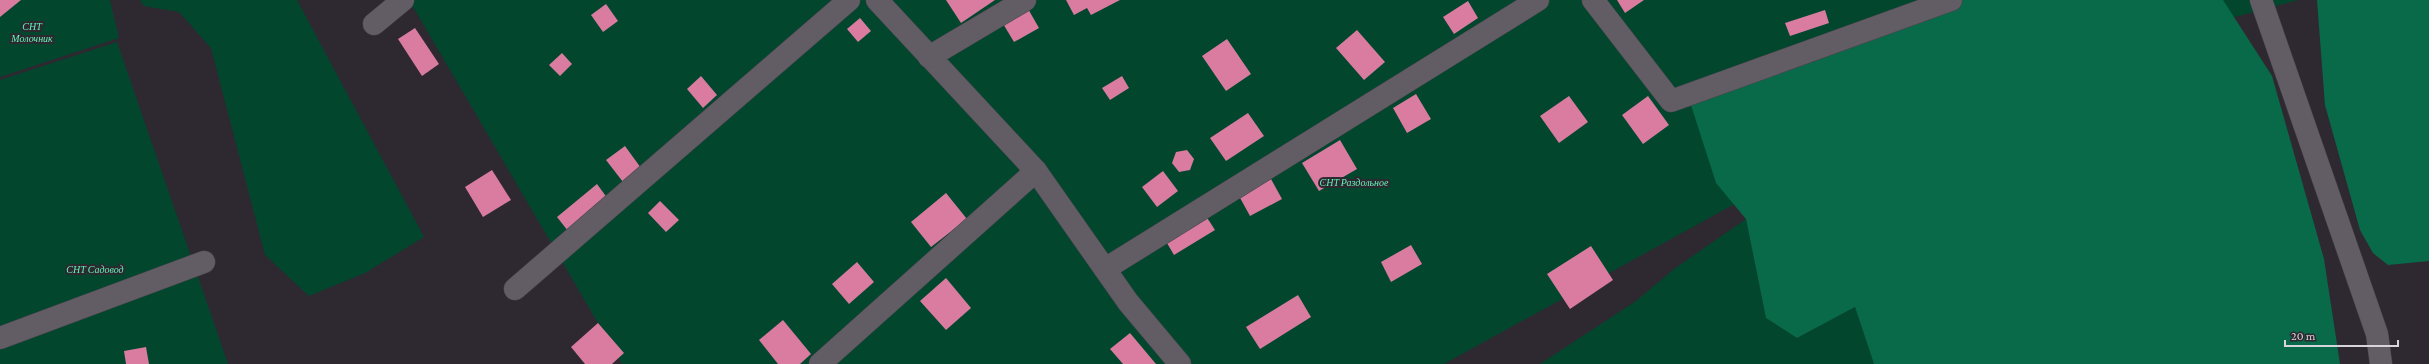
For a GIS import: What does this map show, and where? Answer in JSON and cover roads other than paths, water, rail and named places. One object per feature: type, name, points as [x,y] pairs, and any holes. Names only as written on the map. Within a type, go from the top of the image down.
[{"type":"lane","points":[[374,24],[403,0]]},
{"type":"lane","points":[[515,289],[849,0]]},
{"type":"lane","points":[[877,0],[1036,171],[1128,302],[1180,364]]},
{"type":"lane","points":[[929,56],[1025,0]]},
{"type":"lane","points":[[1105,269],[1538,0]]},
{"type":"lane","points":[[1593,0],[1671,101],[1951,0]]},
{"type":"lane","points":[[2261,0],[2377,334],[2381,364]]},
{"type":"lane","points":[[820,364],[1036,171]]},
{"type":"lane","points":[[0,338],[204,262]]},
{"type":"park label","name":"СНТ Молочник","points":[[32,32]]},
{"type":"park label","name":"СНТ Раздольное","points":[[1354,182]]},
{"type":"park label","name":"СНТ Садовод","points":[[95,269]]}]
